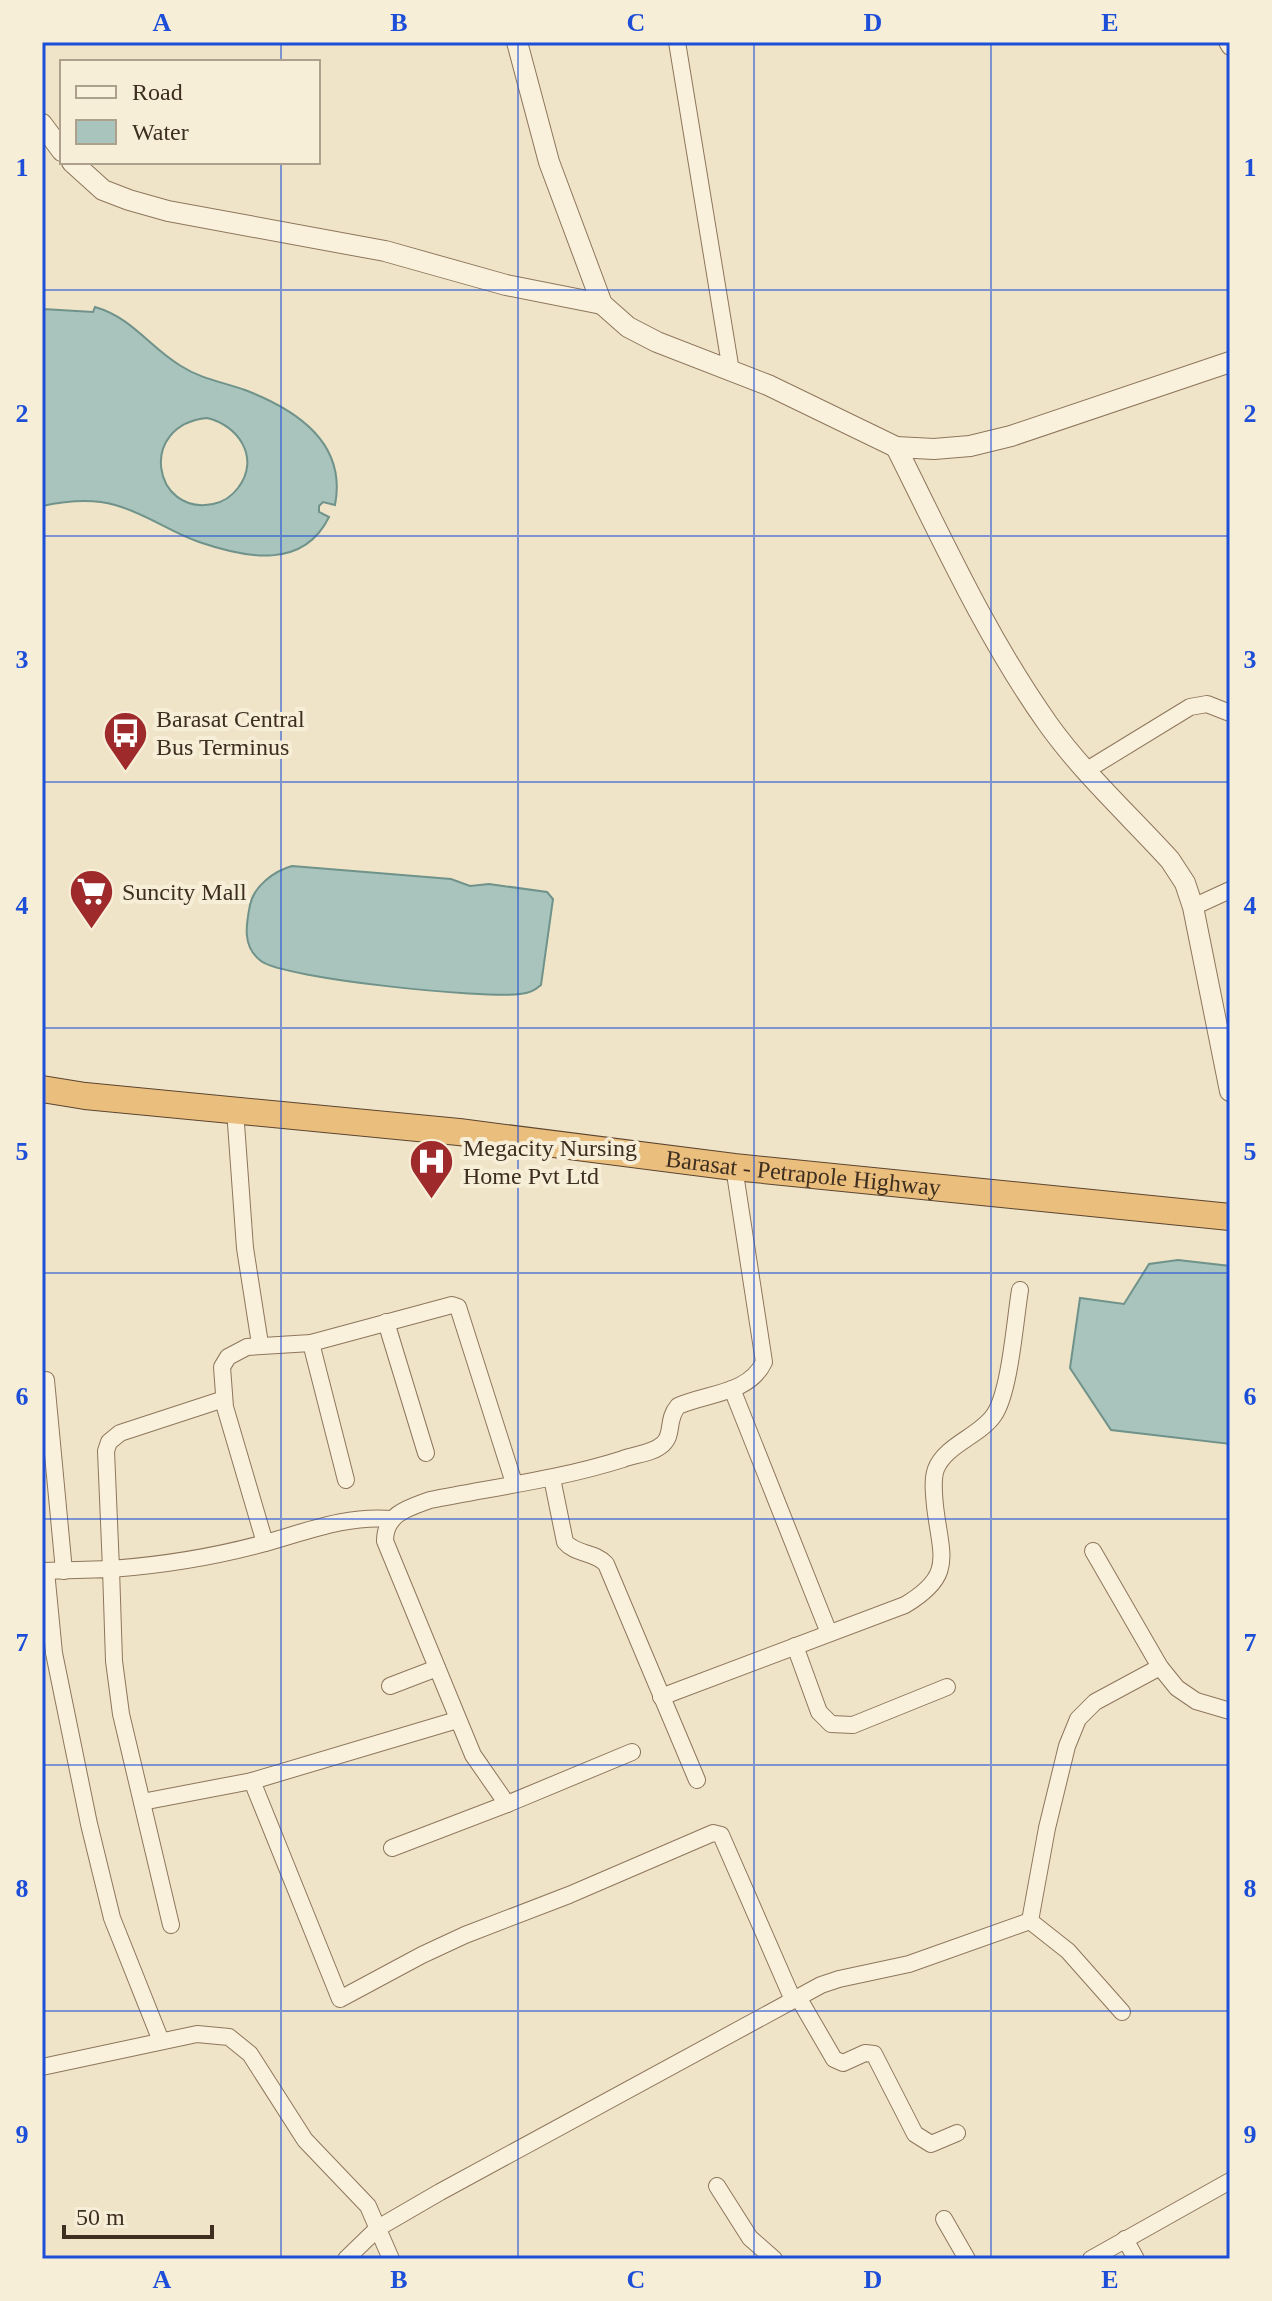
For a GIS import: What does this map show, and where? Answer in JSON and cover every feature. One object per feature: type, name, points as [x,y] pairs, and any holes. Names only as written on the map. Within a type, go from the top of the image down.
[{"type":"highway","name":"Barasat - Petrapole Highway","points":[[42,1089],[85,1096],[459,1132],[734,1167],[1230,1217]]},
{"type":"street","points":[[517,42],[549,162],[602,304],[628,327],[657,342],[768,385],[896,447],[934,449],[984,443],[1230,362]]},
{"type":"street","points":[[677,42],[731,371]]},
{"type":"street","points":[[42,124],[60,148]]},
{"type":"street","points":[[74,164],[103,190],[168,211],[385,251],[506,285],[602,304]]},
{"type":"street","points":[[896,447],[997,644],[1050,727],[1170,860],[1185,883],[1193,907],[1230,1091]]},
{"type":"street","points":[[1087,770],[1190,707],[1207,704],[1230,713]]},
{"type":"street","points":[[1193,907],[1230,890]]},
{"type":"street","points":[[235,1110],[245,1248],[260,1344]]},
{"type":"street","points":[[507,1804],[473,1755],[457,1720],[385,1541],[385,1529],[392,1519],[406,1509],[430,1500],[589,1471],[649,1452],[664,1444],[669,1435],[671,1414],[678,1406],[750,1382],[764,1362],[734,1167]]},
{"type":"street","points":[[661,1697],[905,1605],[926,1592],[940,1575],[941,1555],[934,1490],[937,1467],[951,1452],[986,1426],[996,1413],[1004,1387],[1020,1290]]},
{"type":"street","points":[[265,1543],[224,1399],[222,1367],[237,1350],[260,1344],[311,1343],[452,1305],[458,1307],[514,1483]]},
{"type":"street","points":[[386,1322],[426,1453]]},
{"type":"street","points":[[311,1343],[346,1480]]},
{"type":"street","points":[[46,1380],[64,1571]]},
{"type":"street","points":[[732,1389],[829,1633]]},
{"type":"street","points":[[171,1925],[121,1714],[114,1661],[106,1451],[109,1442],[120,1433],[224,1399]]},
{"type":"street","points":[[552,1478],[565,1542],[577,1550],[592,1553],[606,1564],[697,1780]]},
{"type":"street","points":[[161,2041],[112,1918],[54,1653],[44,1571],[111,1569],[193,1559],[265,1543],[333,1522],[392,1519]]},
{"type":"street","points":[[1093,1551],[1160,1667],[1177,1688],[1196,1701],[1230,1711]]},
{"type":"street","points":[[795,1646],[819,1712],[831,1724],[853,1725],[947,1687]]},
{"type":"street","points":[[1030,1921],[1047,1828],[1067,1746],[1078,1719],[1095,1702],[1160,1667]]},
{"type":"street","points":[[390,1686],[437,1668]]},
{"type":"street","points":[[142,1802],[252,1781],[457,1720]]},
{"type":"street","points":[[392,1848],[632,1752]]},
{"type":"street","points":[[252,1781],[340,1999],[465,1935],[569,1895],[713,1833],[721,1835],[796,1999],[834,2059],[843,2063],[865,2053],[874,2054],[915,2134],[923,2142],[931,2144],[957,2133]]},
{"type":"street","points":[[346,2259],[378,2228],[564,2122],[796,1999],[839,1979],[909,1964],[1030,1921]]},
{"type":"street","points":[[1030,1921],[1068,1951],[1122,2012]]},
{"type":"street","points":[[42,2067],[197,2034],[229,2037],[250,2054],[305,2140],[368,2206],[391,2259]]},
{"type":"street","points":[[1091,2259],[1230,2181]]},
{"type":"street","points":[[717,2186],[750,2238],[774,2259]]},
{"type":"street","points":[[944,2219],[967,2259]]},
{"type":"street","points":[[1125,2239],[1136,2259]]},
{"type":"water","points":[[42,305],[43,309],[93,312],[95,307],[108,312],[189,370],[245,390],[283,408],[314,432],[326,447],[337,483],[335,505],[323,502],[319,506],[319,512],[329,517],[318,534],[304,546],[272,555],[235,552],[199,542],[126,508],[106,503],[78,501],[42,506]],"holes":[[[207,418],[218,422],[243,444],[247,465],[245,477],[236,491],[224,500],[213,504],[193,504],[177,497],[166,484],[161,468],[162,451],[170,436],[185,424]]]},
{"type":"water","points":[[292,866],[451,879],[470,886],[489,884],[547,892],[553,899],[541,985],[520,994],[429,991],[345,981],[278,968],[261,961],[251,949],[247,935],[252,898],[266,880]]},
{"type":"water","points":[[1178,1260],[1230,1266],[1230,1444],[1111,1430],[1070,1368],[1080,1298],[1124,1304],[1149,1264]]},
{"type":"place","name":"Barasat Central Bus Terminus","points":[[125,772]]},
{"type":"place","name":"Suncity Mall","points":[[91,931]]},
{"type":"place","name":"Megacity Nursing Home Pvt Ltd","points":[[432,1201]]}]
